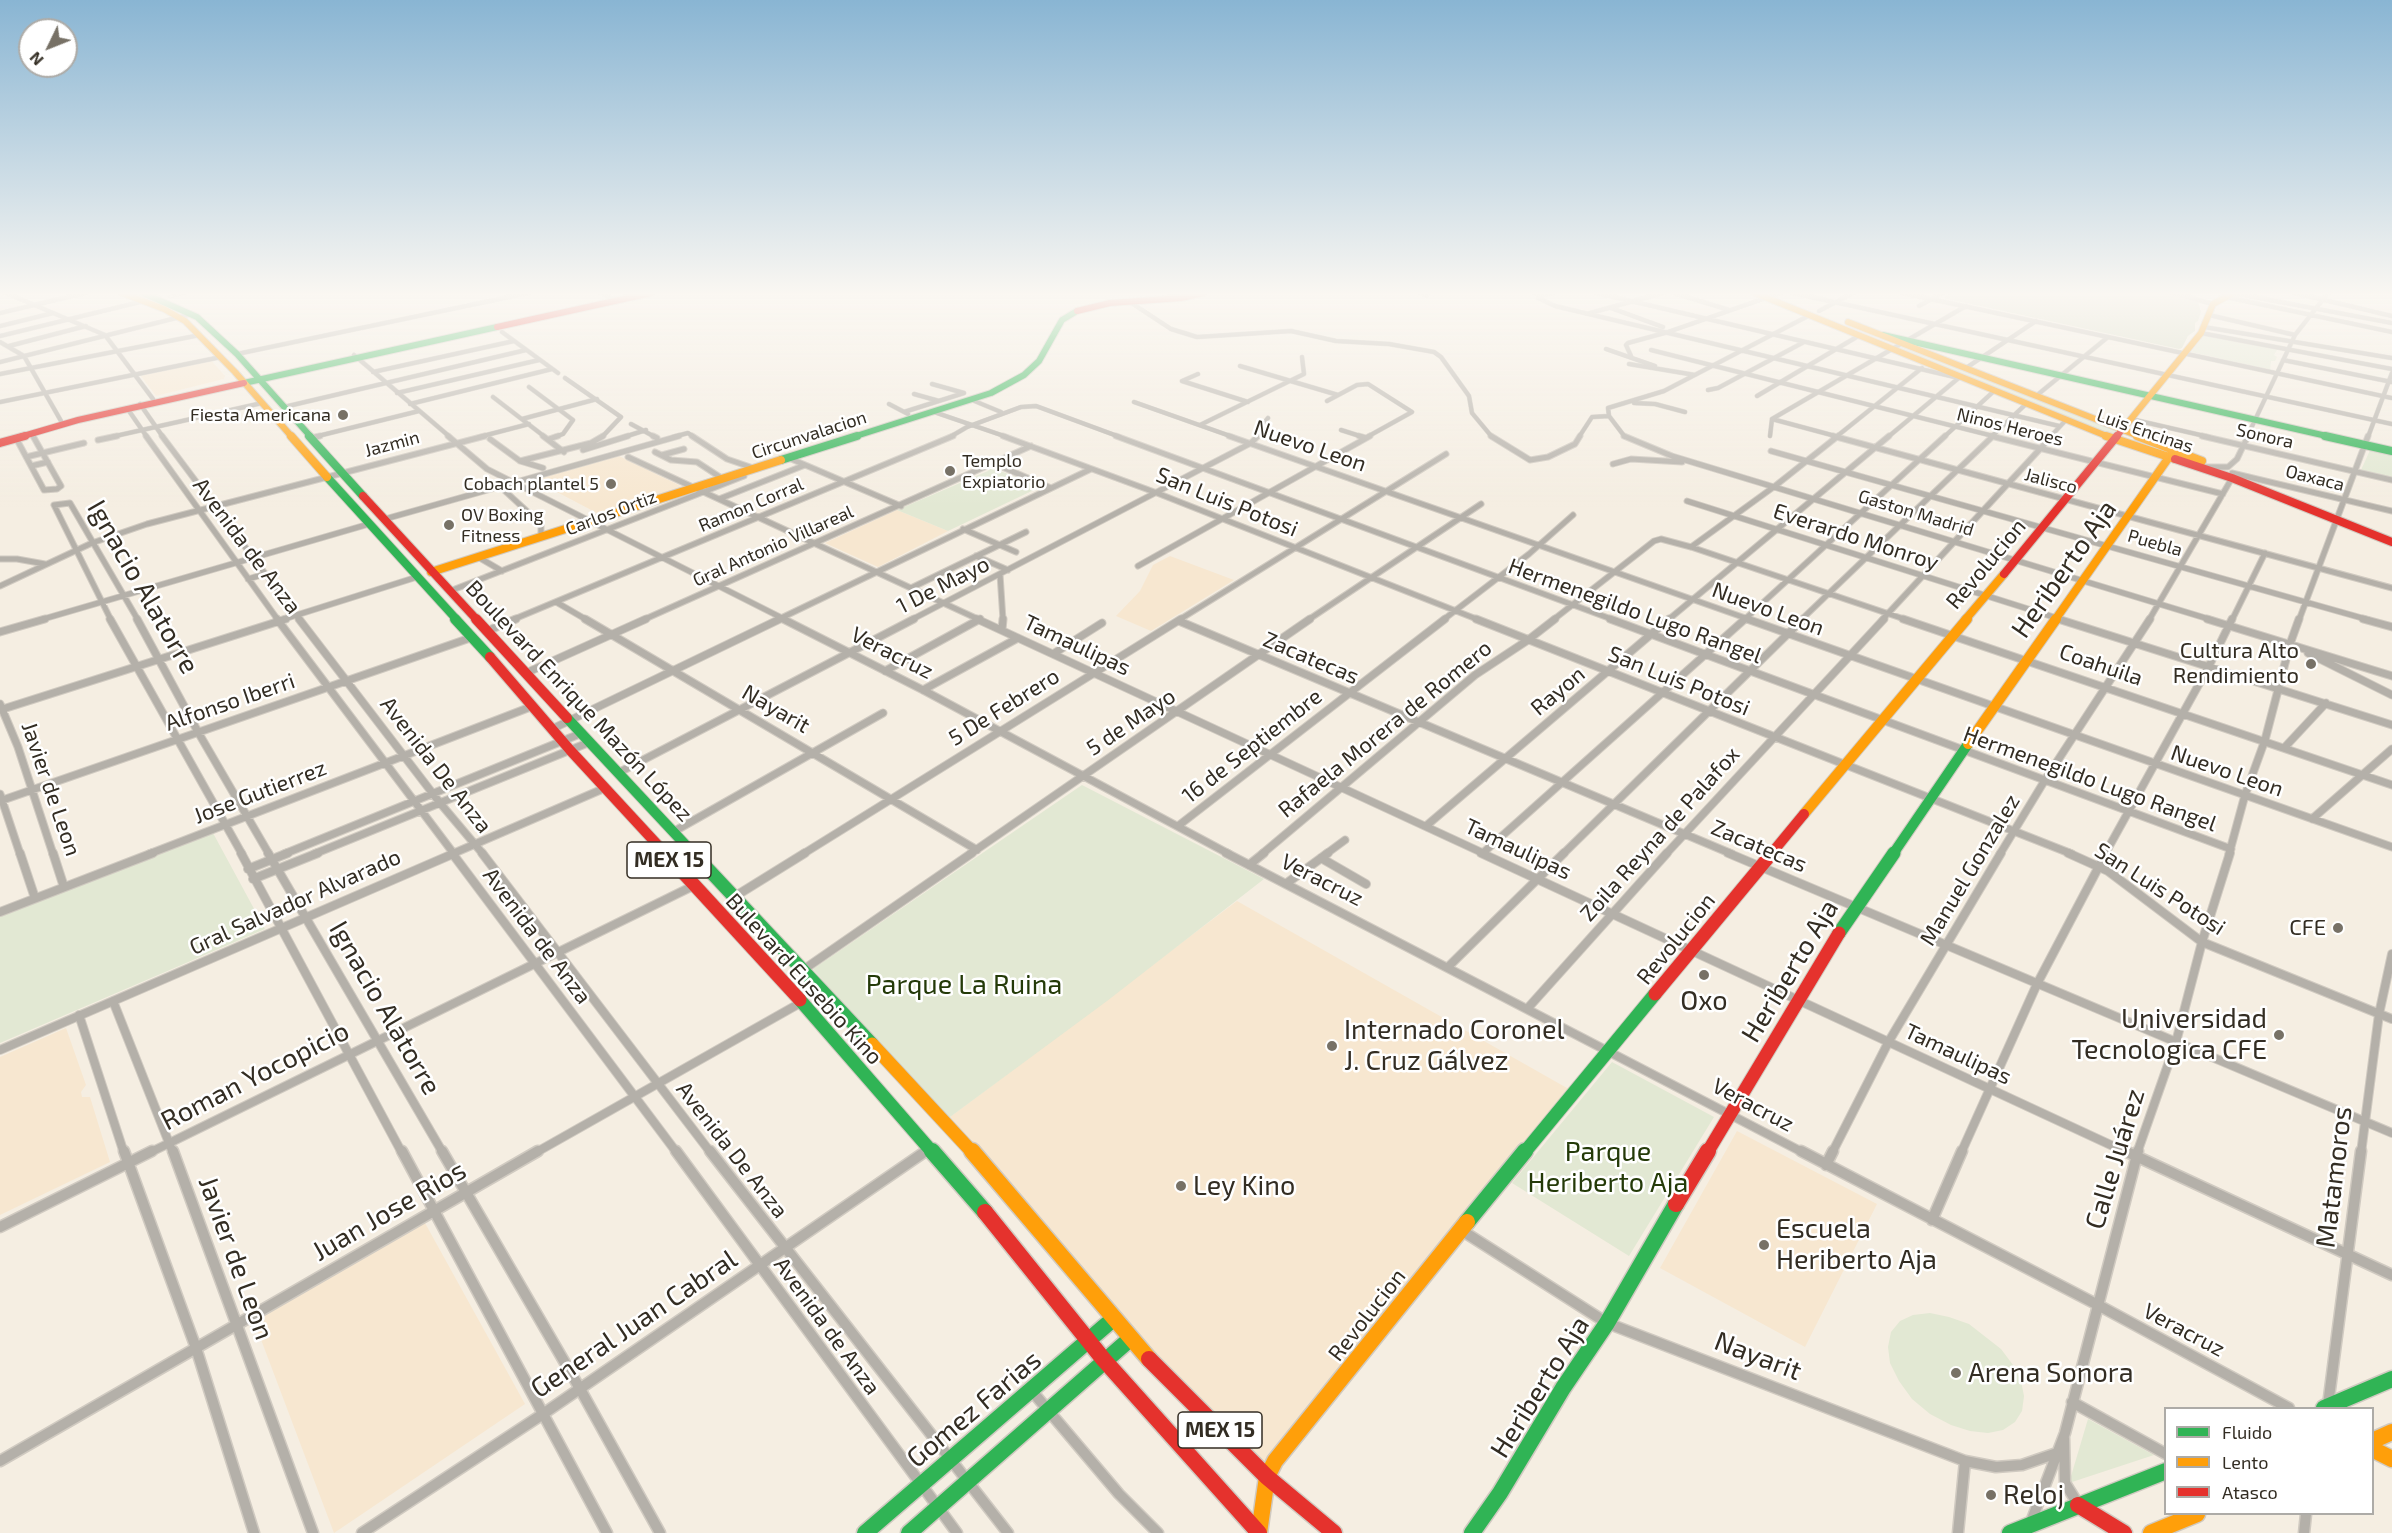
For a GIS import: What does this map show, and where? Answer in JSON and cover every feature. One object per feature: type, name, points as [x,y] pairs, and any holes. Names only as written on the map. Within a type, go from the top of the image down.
[{"type":"main road","name":"Boulevard Enrique Mazón López","points":[[228,365],[242,381]]},
{"type":"main road","name":"Boulevard Enrique Mazón López","points":[[246,365],[431,572],[992,1173],[1112,1320]]},
{"type":"main road","points":[[0,441],[61,421],[153,399],[320,365]]},
{"type":"main road","name":"Circunvalacion","points":[[431,572],[698,490],[934,405],[972,400],[1004,387],[1035,365]]},
{"type":"main road","points":[[1942,365],[1962,374],[2036,396],[2122,430],[2171,454],[2216,467],[2392,542]]},
{"type":"main road","points":[[2013,365],[2392,451]]},
{"type":"main road","name":"Revolucion","points":[[1268,1477],[1275,1461],[1461,1230],[1843,765],[1884,720],[2177,365]]},
{"type":"main road","name":"Luis Encinas","points":[[1925,366],[1962,374],[2063,423],[2171,454],[2197,466],[2232,475]]},
{"type":"main road","points":[[257,378],[281,373]]},
{"type":"main road","points":[[140,404],[242,381]]},
{"type":"main road","name":"Bulevard Eusebio Kino","points":[[242,381],[473,637],[570,750],[802,1002],[1008,1240],[1089,1342]]},
{"type":"main road","points":[[0,441],[153,399]]},
{"type":"main road","points":[[16,438],[61,421]]},
{"type":"main road","name":"Heriberto Aja","points":[[1472,1533],[1500,1493],[1563,1388],[1607,1323],[1729,1114],[1855,906],[2171,454]]},
{"type":"main road","points":[[2337,517],[2392,536]]},
{"type":"main road","name":"MEX 15","points":[[1112,1320],[1268,1477],[1334,1533]]},
{"type":"main road","name":"Gomez Farias","points":[[865,1533],[1112,1320]]},
{"type":"main road","name":"Gomez Farias","points":[[909,1533],[1130,1339]]},
{"type":"main road","name":"MEX 15","points":[[1089,1342],[1259,1533]]},
{"type":"main road","points":[[2329,1407],[2392,1379]]},
{"type":"main road","points":[[2374,1441],[2392,1432]]},
{"type":"main road","points":[[2374,1450],[2392,1459]]},
{"type":"main road","points":[[2010,1533],[2164,1472]]},
{"type":"main road","points":[[1259,1533],[1268,1477]]},
{"type":"main road","points":[[2078,1505],[2124,1533]]},
{"type":"main road","points":[[2151,1533],[2195,1515]]},
{"type":"street","points":[[29,365],[43,393],[61,421]]},
{"type":"street","points":[[0,374],[49,365]]},
{"type":"street","points":[[129,365],[153,399]]},
{"type":"street","points":[[0,402],[183,365]]},
{"type":"street","name":"Veracruz","points":[[365,365],[487,470],[849,652],[1082,777],[2098,1305],[2287,1407]]},
{"type":"street","points":[[374,372],[408,365]]},
{"type":"street","points":[[284,407],[464,365]]},
{"type":"street","points":[[397,393],[519,365]]},
{"type":"street","points":[[546,365],[558,373]]},
{"type":"street","points":[[1200,425],[1304,374],[1303,365]]},
{"type":"street","points":[[1446,365],[1469,396],[1472,413],[1493,439],[1530,460],[1548,457],[1575,444],[1592,417],[1609,416],[1608,408],[1664,391],[1717,365]]},
{"type":"street","points":[[1633,365],[1695,375]]},
{"type":"street","points":[[1650,365],[1658,368]]},
{"type":"street","name":"Ninos Heroes","points":[[1708,365],[2223,494]]},
{"type":"street","points":[[1708,390],[1762,365]]},
{"type":"street","points":[[1802,365],[2016,416],[2063,423]]},
{"type":"street","points":[[1770,436],[1772,419],[1864,365]]},
{"type":"street","points":[[1916,365],[1925,366]]},
{"type":"street","name":"Rayon","points":[[1426,826],[1692,599],[1816,498],[1973,365]]},
{"type":"street","points":[[2036,396],[2076,365]]},
{"type":"street","points":[[2120,365],[2392,424]]},
{"type":"street","points":[[2236,365],[2392,398]]},
{"type":"street","points":[[2197,466],[2232,466],[2281,365]]},
{"type":"street","points":[[2305,365],[2391,382]]},
{"type":"street","points":[[2360,365],[2392,371]]},
{"type":"street","points":[[1240,366],[1338,394]]},
{"type":"street","points":[[1757,396],[1808,366]]},
{"type":"street","points":[[1691,546],[1775,486],[1925,366]]},
{"type":"street","points":[[410,404],[552,369]]},
{"type":"street","name":"Calle Juárez","points":[[2031,1525],[2065,1433],[2136,1156],[2176,1042],[2202,942],[2265,740],[2290,644],[2343,499],[2366,445],[2383,396],[2391,382],[2392,371]]},
{"type":"street","points":[[1198,374],[1182,381],[1248,402]]},
{"type":"street","points":[[520,461],[597,441],[621,417],[565,378]]},
{"type":"street","points":[[932,384],[964,393],[947,405]]},
{"type":"street","points":[[1138,566],[1412,412],[1374,387],[1361,384],[1327,400]]},
{"type":"street","points":[[529,387],[574,422],[562,434],[549,439]]},
{"type":"street","points":[[1484,852],[1663,694],[1994,391]]},
{"type":"street","name":"San Luis Potosi","points":[[915,394],[975,425],[1222,519],[2099,866],[2202,942],[2392,1019]]},
{"type":"street","points":[[493,397],[567,454],[646,430]]},
{"type":"street","name":"Jazmin","points":[[0,586],[92,543],[197,510],[504,429],[560,409],[597,399]]},
{"type":"street","points":[[972,400],[1001,411]]},
{"type":"street","name":"Nuevo Leon","points":[[1134,402],[1541,544],[2392,848]]},
{"type":"street","points":[[1628,402],[1655,404],[1685,412]]},
{"type":"street","points":[[98,440],[262,403]]},
{"type":"street","name":"Avenida De Anza","points":[[140,404],[184,468],[440,803],[475,844],[657,1084],[1008,1533]]},
{"type":"street","points":[[889,404],[910,415]]},
{"type":"street","points":[[1448,967],[1829,593],[1933,496],[2026,404]]},
{"type":"street","points":[[904,412],[934,405]]},
{"type":"street","name":"Ramon Corral","points":[[487,631],[975,425],[1026,406]]},
{"type":"street","name":"Hermenegildo Lugo Rangel","points":[[1026,406],[1036,406],[1271,492],[1414,548],[2232,849]]},
{"type":"street","name":"Avenida de Anza","points":[[127,408],[235,563],[451,854],[635,1096],[957,1533]]},
{"type":"street","points":[[311,438],[419,411]]},
{"type":"street","name":"Gaston Madrid","points":[[1609,416],[1625,436],[1646,447],[1687,461],[1863,512],[2392,676]]},
{"type":"street","points":[[134,420],[148,417]]},
{"type":"street","points":[[1251,442],[1263,431],[1264,423],[1268,418]]},
{"type":"street","name":"Sonora","points":[[2131,418],[2392,480]]},
{"type":"street","name":"Jalisco","points":[[1772,419],[2392,588]]},
{"type":"street","name":"Zoila Reyna de Palafox","points":[[1527,1009],[1683,834],[1814,695],[2063,423]]},
{"type":"street","points":[[631,424],[646,430],[657,438]]},
{"type":"street","points":[[1341,430],[1366,438]]},
{"type":"street","name":"Ignacio Alatorre","points":[[16,438],[44,490],[57,489],[60,486],[32,433]]},
{"type":"street","points":[[385,519],[688,433],[722,456],[752,470]]},
{"type":"street","points":[[490,439],[520,461],[543,468]]},
{"type":"street","name":"1 De Mayo","points":[[618,773],[1157,494],[1251,442]]},
{"type":"street","points":[[26,456],[84,443]]},
{"type":"street","name":"Gral Antonio Villareal","points":[[526,673],[1031,446]]},
{"type":"street","points":[[662,455],[684,449]]},
{"type":"street","name":"Puebla","points":[[1771,450],[2392,627]]},
{"type":"street","points":[[655,452],[671,460],[695,461],[710,472],[710,475],[723,481],[786,459],[901,506]]},
{"type":"street","name":"5 De Febrero","points":[[734,897],[1446,454]]},
{"type":"street","name":"Tamaulipas","points":[[628,457],[2392,1275]]},
{"type":"street","points":[[1613,464],[1631,459],[1654,462],[1687,461]]},
{"type":"street","points":[[31,466],[48,462]]},
{"type":"street","points":[[993,464],[1051,488]]},
{"type":"street","points":[[719,499],[805,465]]},
{"type":"street","points":[[170,472],[184,468]]},
{"type":"street","points":[[552,729],[1091,469]]},
{"type":"street","name":"Manuel Gonzalez","points":[[1826,1165],[1889,1041],[1945,944],[2045,780],[2136,643],[2232,475]]},
{"type":"street","name":"Oaxaca","points":[[2232,475],[2392,511]]},
{"type":"street","points":[[505,490],[541,524],[541,537]]},
{"type":"street","name":"Carlos Ortiz","points":[[450,591],[609,530],[698,490]]},
{"type":"street","name":"Everardo Monroy","points":[[1688,501],[2392,724]]},
{"type":"street","name":"Ignacio Alatorre","points":[[607,1533],[226,825],[101,602],[53,506],[70,502],[160,658],[198,732],[579,1387],[660,1533]]},
{"type":"street","name":"5 de Mayo","points":[[803,970],[1480,504]]},
{"type":"street","name":"16 de Septiembre","points":[[1178,826],[1541,544],[1573,515]]},
{"type":"street","points":[[0,632],[369,524]]},
{"type":"street","points":[[963,529],[1016,552]]},
{"type":"street","points":[[911,588],[1026,531]]},
{"type":"street","name":"Coahuila","points":[[1661,539],[1691,546],[2184,712],[2392,785]]},
{"type":"street","name":"Rafaela Morera de Romero","points":[[1249,864],[1475,675],[1528,640],[1654,541],[1661,539]]},
{"type":"street","points":[[1932,1220],[2037,984],[2231,626],[2265,553]]},
{"type":"street","points":[[976,556],[1008,570]]},
{"type":"street","points":[[478,557],[502,571]]},
{"type":"street","points":[[0,560],[17,559],[45,564]]},
{"type":"street","points":[[248,579],[265,574]]},
{"type":"street","points":[[1000,574],[1004,614],[1002,630]]},
{"type":"street","points":[[1,707],[417,577]]},
{"type":"street","name":"Nayarit","points":[[556,602],[610,636],[673,670],[977,850]]},
{"type":"street","points":[[885,671],[980,619]]},
{"type":"street","name":"Zacatecas","points":[[1179,621],[2392,1133]]},
{"type":"street","points":[[1053,654],[1102,623]]},
{"type":"street","name":"Alfonso Iberri","points":[[1,798],[31,790],[473,637]]},
{"type":"street","points":[[922,690],[1018,638]]},
{"type":"street","points":[[2290,644],[2392,695]]},
{"type":"street","points":[[2285,747],[2326,703]]},
{"type":"street","name":"Jose Gutierrez","points":[[0,912],[533,706]]},
{"type":"street","name":"Javier de Leon","points":[[1,707],[18,747],[64,887]]},
{"type":"street","points":[[674,832],[883,713]]},
{"type":"street","points":[[248,869],[582,733]]},
{"type":"street","points":[[254,879],[590,742]]},
{"type":"street","points":[[2312,819],[2392,749]]},
{"type":"street","name":"Gral Salvador Alvarado","points":[[0,1050],[605,788]]},
{"type":"street","points":[[1,798],[35,898]]},
{"type":"street","points":[[1287,883],[1345,840]]},
{"type":"street","points":[[1321,858],[1366,884]]},
{"type":"street","name":"Roman Yocopicio","points":[[0,1227],[693,886]]},
{"type":"street","name":"Matamoros","points":[[2327,1407],[2379,1014],[2392,954]]},
{"type":"street","name":"Javier de Leon","points":[[113,1001],[170,1144],[314,1533]]},
{"type":"street","name":"Juan Jose Rios","points":[[0,1461],[434,1210],[802,1002]]},
{"type":"street","points":[[79,1015],[128,1164],[196,1348],[254,1533]]},
{"type":"street","name":"General Juan Cabral","points":[[362,1533],[543,1414],[579,1387],[929,1149]]},
{"type":"street","name":"Nayarit","points":[[1461,1230],[1607,1323],[1965,1461],[1996,1467],[2022,1465],[2057,1453]]},
{"type":"street","points":[[1031,1390],[1119,1494],[1158,1533]]},
{"type":"street","points":[[2072,1402],[2164,1453]]},
{"type":"street","points":[[2065,1433],[2065,1484],[2078,1505]]},
{"type":"street","points":[[1958,1533],[1965,1461]]},
{"type":"street","points":[[2304,1533],[2306,1515]]},
{"type":"shaded area","points":[[190,365],[215,365],[225,376],[224,379],[156,396],[140,375]]},
{"type":"shaded area","name":"Cobach plantel 5","points":[[617,455],[685,488],[597,513],[532,479]]},
{"type":"shaded area","points":[[897,510],[948,531],[878,567],[825,543]]},
{"type":"shaded area","points":[[1170,556],[1234,580],[1151,631],[1116,616],[1140,591],[1153,565]]},
{"type":"shaded area","points":[[1237,901],[1574,1092],[1264,1469],[1100,1312],[946,1120]]},
{"type":"shaded area","points":[[66,1028],[86,1085],[81,1092],[82,1097],[90,1097],[110,1162],[0,1215],[0,1057]]},
{"type":"shaded area","name":"Escuela Heriberto Aja","points":[[1737,1131],[1877,1204],[1805,1347],[1660,1268]]},
{"type":"shaded area","points":[[425,1223],[525,1404],[334,1533],[254,1321]]},
{"type":"green space","points":[[1937,365],[1952,365],[2116,429],[2110,436]]},
{"type":"green space","points":[[2246,365],[2271,365],[2270,370]]},
{"type":"green space","points":[[2371,448],[2392,451],[2392,478],[2361,470]]},
{"type":"green space","points":[[991,467],[1040,487],[948,531],[897,510],[988,471]]},
{"type":"green space","name":"Parque La Ruina","points":[[1082,785],[1264,879],[1107,1001],[946,1120],[813,969]]},
{"type":"green space","points":[[213,833],[265,929],[0,1043],[0,917]]},
{"type":"green space","name":"Parque Heriberto Aja","points":[[1612,1062],[1714,1117],[1629,1256],[1512,1183]]},
{"type":"green space","name":"Arena Sonora","points":[[1930,1313],[1969,1324],[2001,1349],[2021,1381],[2024,1396],[2022,1411],[2015,1422],[2003,1430],[1988,1433],[1970,1431],[1951,1425],[1930,1414],[1912,1399],[1890,1363],[1888,1347],[1891,1332],[1900,1321],[1913,1315]]},
{"type":"green space","points":[[2088,1419],[2154,1455],[2069,1483]]},
{"type":"traffic: fast","points":[[246,365],[363,496]]},
{"type":"traffic: fast","points":[[244,383],[327,365]]},
{"type":"traffic: fast","points":[[781,460],[991,393],[1024,375],[1035,365]]},
{"type":"traffic: fast","points":[[2013,365],[2392,451]]},
{"type":"traffic: fast","points":[[327,477],[490,657]]},
{"type":"traffic: fast","points":[[567,718],[872,1044]]},
{"type":"traffic: fast","points":[[1839,933],[1968,744]]},
{"type":"traffic: fast","points":[[1467,1222],[1655,994]]},
{"type":"traffic: fast","points":[[800,1000],[985,1212]]},
{"type":"traffic: fast","points":[[1472,1533],[1500,1493],[1563,1388],[1607,1323],[1676,1204]]},
{"type":"traffic: fast","points":[[865,1533],[1112,1320]]},
{"type":"traffic: fast","points":[[909,1533],[1130,1339]]},
{"type":"traffic: fast","points":[[2326,1407],[2392,1379]]},
{"type":"traffic: fast","points":[[2010,1533],[2164,1472]]},
{"type":"traffic: slow","points":[[228,365],[327,477]]},
{"type":"traffic: slow","points":[[1931,365],[2114,439],[2175,459]]},
{"type":"traffic: slow","points":[[1956,365],[2202,461]]},
{"type":"traffic: slow","points":[[2122,430],[2175,365]]},
{"type":"traffic: slow","points":[[1968,744],[2174,450]]},
{"type":"traffic: slow","points":[[431,572],[781,460]]},
{"type":"traffic: slow","points":[[1804,814],[2004,574]]},
{"type":"traffic: slow","points":[[872,1044],[992,1173],[1149,1359]]},
{"type":"traffic: slow","points":[[1259,1533],[1267,1477],[1275,1461],[1467,1222]]},
{"type":"traffic: slow","points":[[2374,1440],[2392,1432]]},
{"type":"traffic: slow","points":[[2374,1450],[2392,1459]]},
{"type":"traffic: slow","points":[[2151,1533],[2195,1515]]},
{"type":"traffic: jam","points":[[0,443],[78,420],[244,383]]},
{"type":"traffic: jam","points":[[2004,574],[2122,430]]},
{"type":"traffic: jam","points":[[2175,459],[2232,478],[2392,542]]},
{"type":"traffic: jam","points":[[363,496],[567,718]]},
{"type":"traffic: jam","points":[[490,657],[570,750],[800,1000]]},
{"type":"traffic: jam","points":[[1655,994],[1804,814]]},
{"type":"traffic: jam","points":[[1676,1204],[1839,933]]},
{"type":"traffic: jam","points":[[985,1212],[1104,1360],[1259,1533]]},
{"type":"traffic: jam","points":[[1149,1359],[1267,1477],[1334,1533]]},
{"type":"traffic: jam","points":[[2078,1505],[2124,1533]]},
{"type":"place","name":"Fiesta Americana","points":[[343,415]]},
{"type":"place","name":"Templo Expiatorio","points":[[950,471]]},
{"type":"place","name":"Cobach plantel 5","points":[[611,484]]},
{"type":"place","name":"OV Boxing Fitness","points":[[449,525]]},
{"type":"place","name":"Cultura Alto Rendimiento","points":[[2311,664]]},
{"type":"place","name":"CFE","points":[[2338,928]]},
{"type":"place","name":"Oxo","points":[[1704,975]]},
{"type":"place","name":"Universidad Tecnologica CFE","points":[[2279,1035]]},
{"type":"place","name":"Internado Coronel J. Cruz Gálvez","points":[[1332,1046]]},
{"type":"place","name":"Ley Kino","points":[[1181,1186]]},
{"type":"place","name":"Escuela Heriberto Aja","points":[[1764,1245]]},
{"type":"place","name":"Arena Sonora","points":[[1956,1373]]},
{"type":"place","name":"Reloj","points":[[1991,1495]]}]
